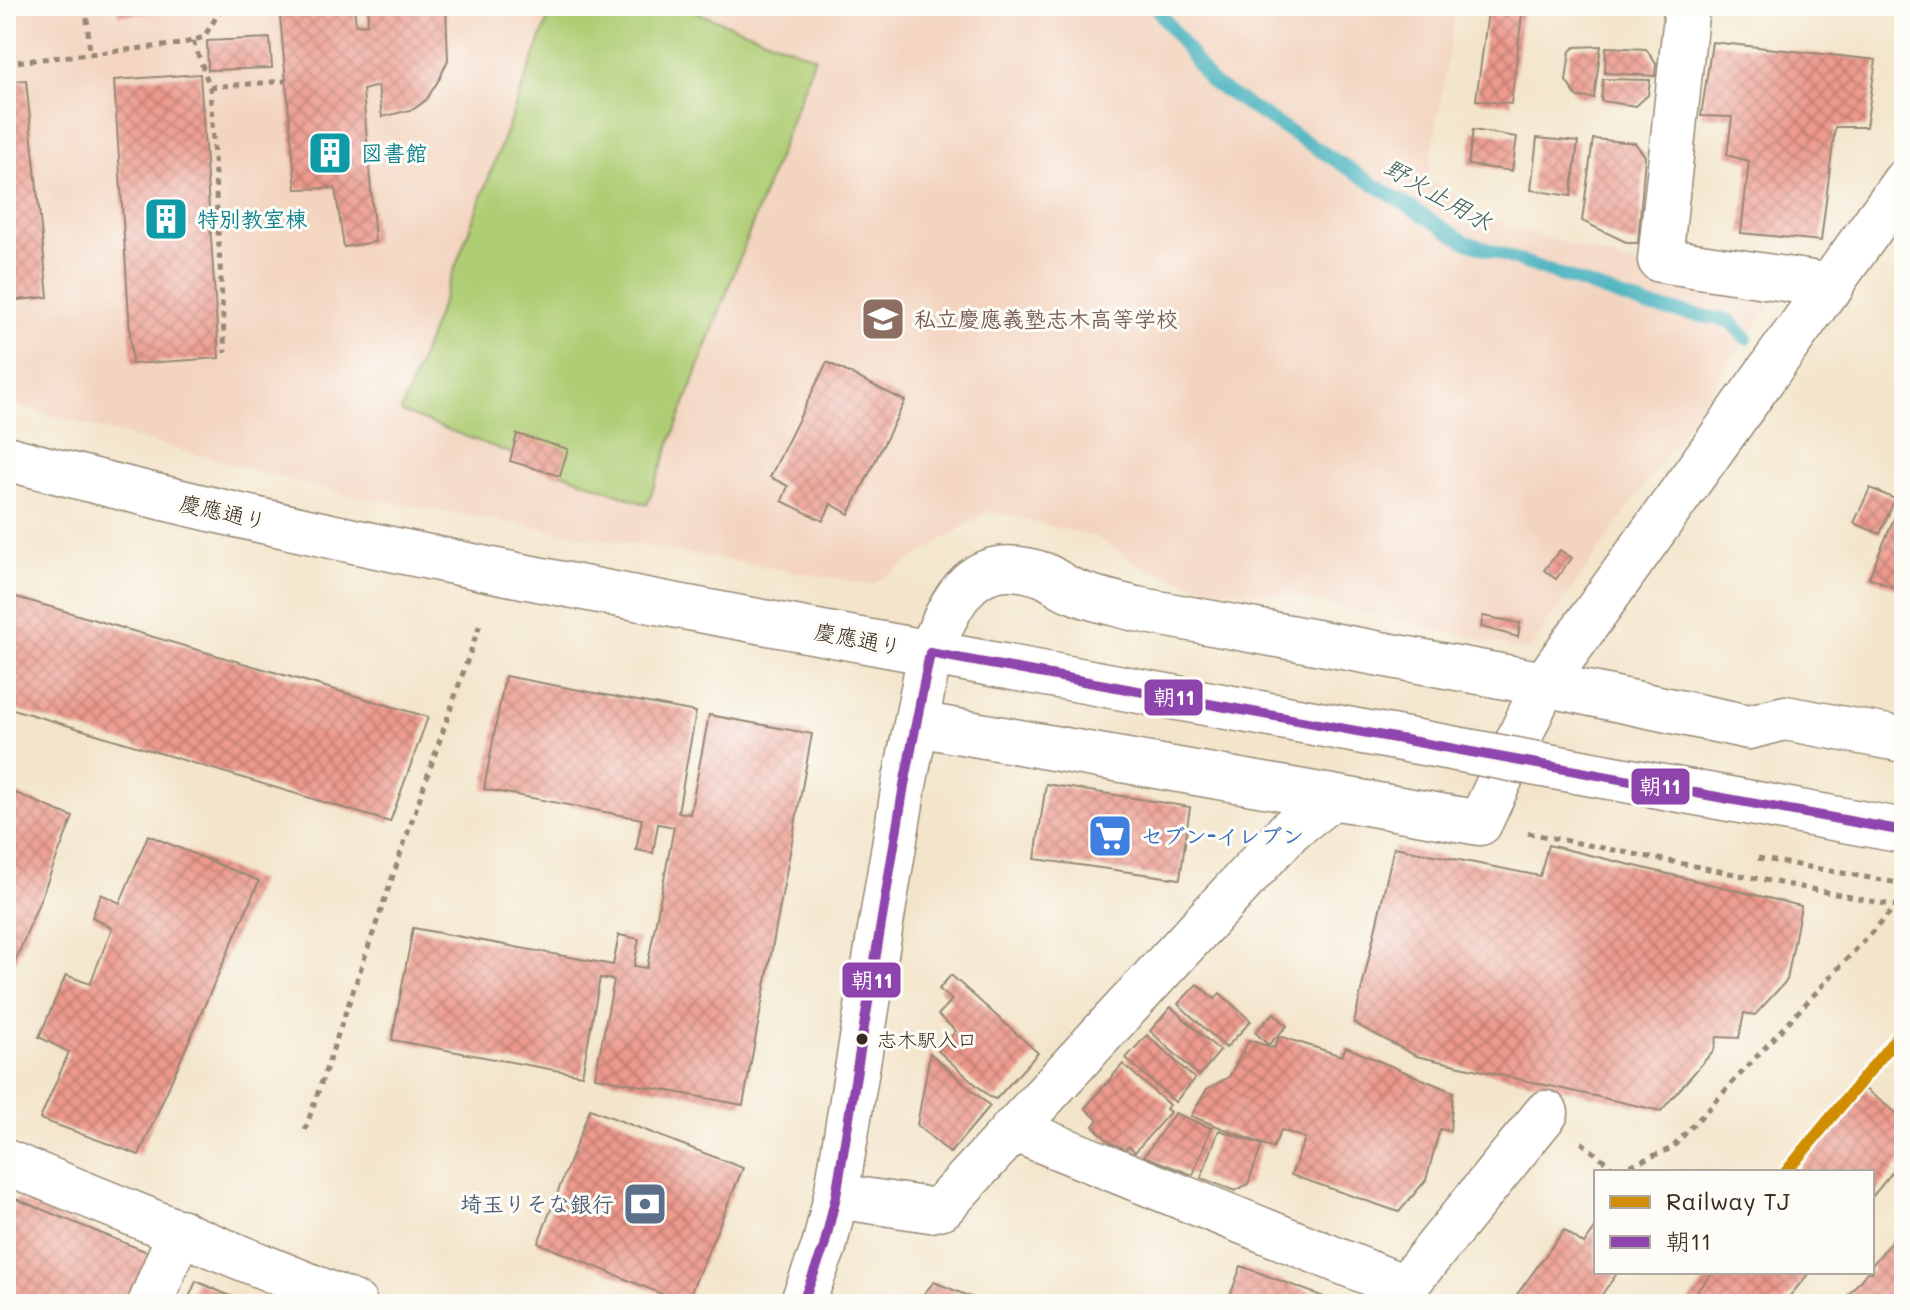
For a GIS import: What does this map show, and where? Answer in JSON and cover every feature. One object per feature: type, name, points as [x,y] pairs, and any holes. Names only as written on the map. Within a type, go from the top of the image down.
[{"type":"street","points":[[1687,6],[1660,260],[1831,287]]},
{"type":"street","points":[[917,724],[1480,823],[1544,684],[1904,182]]},
{"type":"street","name":"慶應通り","points":[[6,458],[177,502],[326,535],[930,653],[1904,831]]},
{"type":"street","points":[[802,1304],[824,1247],[836,1196],[904,785],[930,653],[955,598],[974,580],[996,568],[1014,568],[1046,576],[1070,590],[1136,609],[1544,684],[1749,727],[1785,718],[1904,740]]},
{"type":"street","points":[[836,1196],[930,1210],[942,1207],[1290,830],[1330,799]]},
{"type":"street","points":[[1013,1129],[1397,1296],[1546,1113]]},
{"type":"street","points":[[6,1162],[355,1304]]},
{"type":"street","points":[[150,1304],[180,1231]]},
{"type":"path","points":[[86,6],[90,54]]},
{"type":"path","points":[[6,63],[193,41],[204,37],[223,6]]},
{"type":"path","points":[[193,41],[210,87],[225,353]]},
{"type":"path","points":[[210,87],[286,81]]},
{"type":"path","points":[[305,1130],[481,621]]},
{"type":"path","points":[[1480,823],[1896,906]]},
{"type":"path","points":[[1758,858],[1902,884]]},
{"type":"path","points":[[1619,1170],[1672,1148],[1904,896]]},
{"type":"path","points":[[1546,1113],[1616,1170]]},
{"type":"shaded area","name":"私立慶應義塾志木高等学校","points":[[6,6],[1456,6],[1428,178],[1485,217],[1687,282],[1773,300],[1529,651],[1285,595],[1207,588],[1148,570],[1096,537],[988,511],[872,585],[343,494],[6,403]]},
{"type":"green space","points":[[553,6],[680,6],[815,57],[647,505],[401,412]]},
{"type":"building","points":[[117,6],[190,6],[190,9],[118,16]]},
{"type":"building","name":"図書館","points":[[279,6],[354,6],[356,25],[367,24],[369,6],[446,6],[448,60],[426,100],[414,109],[382,117],[378,86],[363,90],[375,242],[344,247],[335,188],[296,189]]},
{"type":"building","points":[[1488,12],[1522,14],[1511,104],[1476,100]]},
{"type":"building","points":[[270,38],[272,68],[208,70],[207,41]]},
{"type":"building","points":[[1712,42],[1876,60],[1866,127],[1835,127],[1821,241],[1741,233],[1749,161],[1727,155],[1732,117],[1701,116]]},
{"type":"building","points":[[1601,46],[1594,98],[1577,97],[1566,81],[1570,51],[1575,47]]},
{"type":"building","points":[[1606,47],[1646,49],[1656,64],[1655,76],[1605,73]]},
{"type":"building","name":"特別教室棟","points":[[200,74],[219,358],[132,364],[114,80]]},
{"type":"building","points":[[1603,79],[1650,80],[1648,95],[1636,106],[1601,101]]},
{"type":"building","points":[[26,80],[48,297],[6,301],[6,82]]},
{"type":"building","points":[[1473,130],[1517,137],[1512,171],[1468,165]]},
{"type":"building","points":[[1537,138],[1578,142],[1571,196],[1531,190]]},
{"type":"building","points":[[1593,139],[1635,143],[1645,156],[1638,243],[1628,243],[1582,221]]},
{"type":"building","points":[[827,362],[905,401],[849,514],[831,504],[823,521],[782,501],[788,486],[770,477]]},
{"type":"building","points":[[517,434],[568,449],[560,476],[510,461]]},
{"type":"building","points":[[1870,488],[1895,499],[1880,534],[1854,523]]},
{"type":"building","points":[[1904,495],[1904,592],[1869,577]]},
{"type":"building","points":[[1560,550],[1572,558],[1556,579],[1544,570]]},
{"type":"building","points":[[6,594],[428,717],[390,822],[6,707]]},
{"type":"building","points":[[1483,616],[1520,623],[1518,637],[1481,627]]},
{"type":"building","points":[[505,676],[696,712],[678,812],[690,814],[709,715],[812,734],[743,1105],[595,1077],[614,980],[600,978],[582,1075],[392,1040],[413,928],[613,965],[619,935],[639,939],[634,966],[647,968],[674,827],[658,824],[653,853],[636,850],[642,819],[484,789]]},
{"type":"building","points":[[1046,784],[1190,807],[1180,879],[1035,859]]},
{"type":"building","points":[[6,789],[73,817],[6,985]]},
{"type":"building","points":[[148,835],[259,881],[139,1155],[40,1119],[69,1052],[39,1037],[66,975],[90,984],[112,928],[92,917],[101,894],[120,903]]},
{"type":"building","points":[[1548,845],[1801,906],[1787,980],[1755,1015],[1744,1013],[1739,1038],[1717,1037],[1714,1050],[1661,1111],[1416,1056],[1354,1023],[1394,847],[1540,876]]},
{"type":"building","points":[[951,975],[1038,1053],[996,1099],[938,1051],[956,1031],[938,1015],[952,1000],[939,989]]},
{"type":"building","points":[[1197,984],[1215,999],[1220,993],[1251,1021],[1226,1048],[1178,1004]]},
{"type":"building","points":[[1171,1007],[1220,1051],[1199,1076],[1150,1031]]},
{"type":"building","points":[[1274,1013],[1287,1026],[1268,1045],[1255,1032]]},
{"type":"building","points":[[1147,1035],[1195,1079],[1175,1102],[1126,1058]]},
{"type":"building","points":[[1279,1036],[1342,1056],[1346,1047],[1453,1092],[1450,1131],[1440,1129],[1426,1180],[1399,1212],[1291,1175],[1305,1138],[1281,1130],[1273,1148],[1191,1116],[1207,1089],[1229,1077],[1249,1040],[1274,1048]]},
{"type":"building","points":[[930,1053],[990,1106],[950,1153],[917,1125]]},
{"type":"building","points":[[1123,1064],[1169,1105],[1166,1109],[1170,1112],[1135,1152],[1129,1146],[1125,1149],[1111,1143],[1093,1126],[1098,1120],[1085,1108]]},
{"type":"building","points":[[1865,1089],[1904,1119],[1904,1158],[1874,1195],[1874,1170],[1798,1170]]},
{"type":"building","points":[[590,1109],[743,1168],[686,1304],[538,1243]]},
{"type":"building","points":[[1175,1113],[1211,1128],[1193,1175],[1144,1156]]},
{"type":"building","points":[[1219,1130],[1262,1145],[1248,1184],[1235,1191],[1201,1178]]},
{"type":"building","points":[[16,1199],[150,1253],[127,1304],[6,1304],[6,1223]]},
{"type":"building","points":[[1904,1226],[1904,1304],[1841,1304],[1865,1274],[1874,1274],[1874,1263]]},
{"type":"building","points":[[1564,1230],[1584,1244],[1594,1230],[1594,1274],[1617,1274],[1595,1304],[1510,1304]]},
{"type":"building","points":[[1241,1266],[1327,1298],[1325,1304],[1227,1304]]},
{"type":"building","points":[[1711,1274],[1808,1274],[1783,1304],[1686,1304]]},
{"type":"building","points":[[196,1281],[248,1304],[186,1304]]},
{"type":"building","points":[[934,1282],[988,1304],[915,1304]]},
{"type":"waterway","name":"野火止用水","points":[[1155,6],[1211,82],[1464,241],[1647,306],[1730,321],[1746,338]]},
{"type":"rail line","name":"TJ","points":[[1788,1170],[1904,1029]]},
{"type":"transit line","name":"朝11","points":[[930,653],[1904,831]]},
{"type":"transit line","name":"朝11","points":[[802,1304],[824,1247],[836,1196],[904,785],[930,653]]},
{"type":"place","name":"図書館","points":[[330,153]]},
{"type":"place","name":"特別教室棟","points":[[166,219]]},
{"type":"place","name":"私立慶應義塾志木高等学校","points":[[883,319]]},
{"type":"place","name":"セブン-イレブン","points":[[1110,836]]},
{"type":"place","name":"志木駅入口","points":[[862,1039]]},
{"type":"place","name":"埼玉りそな銀行","points":[[645,1204]]}]
